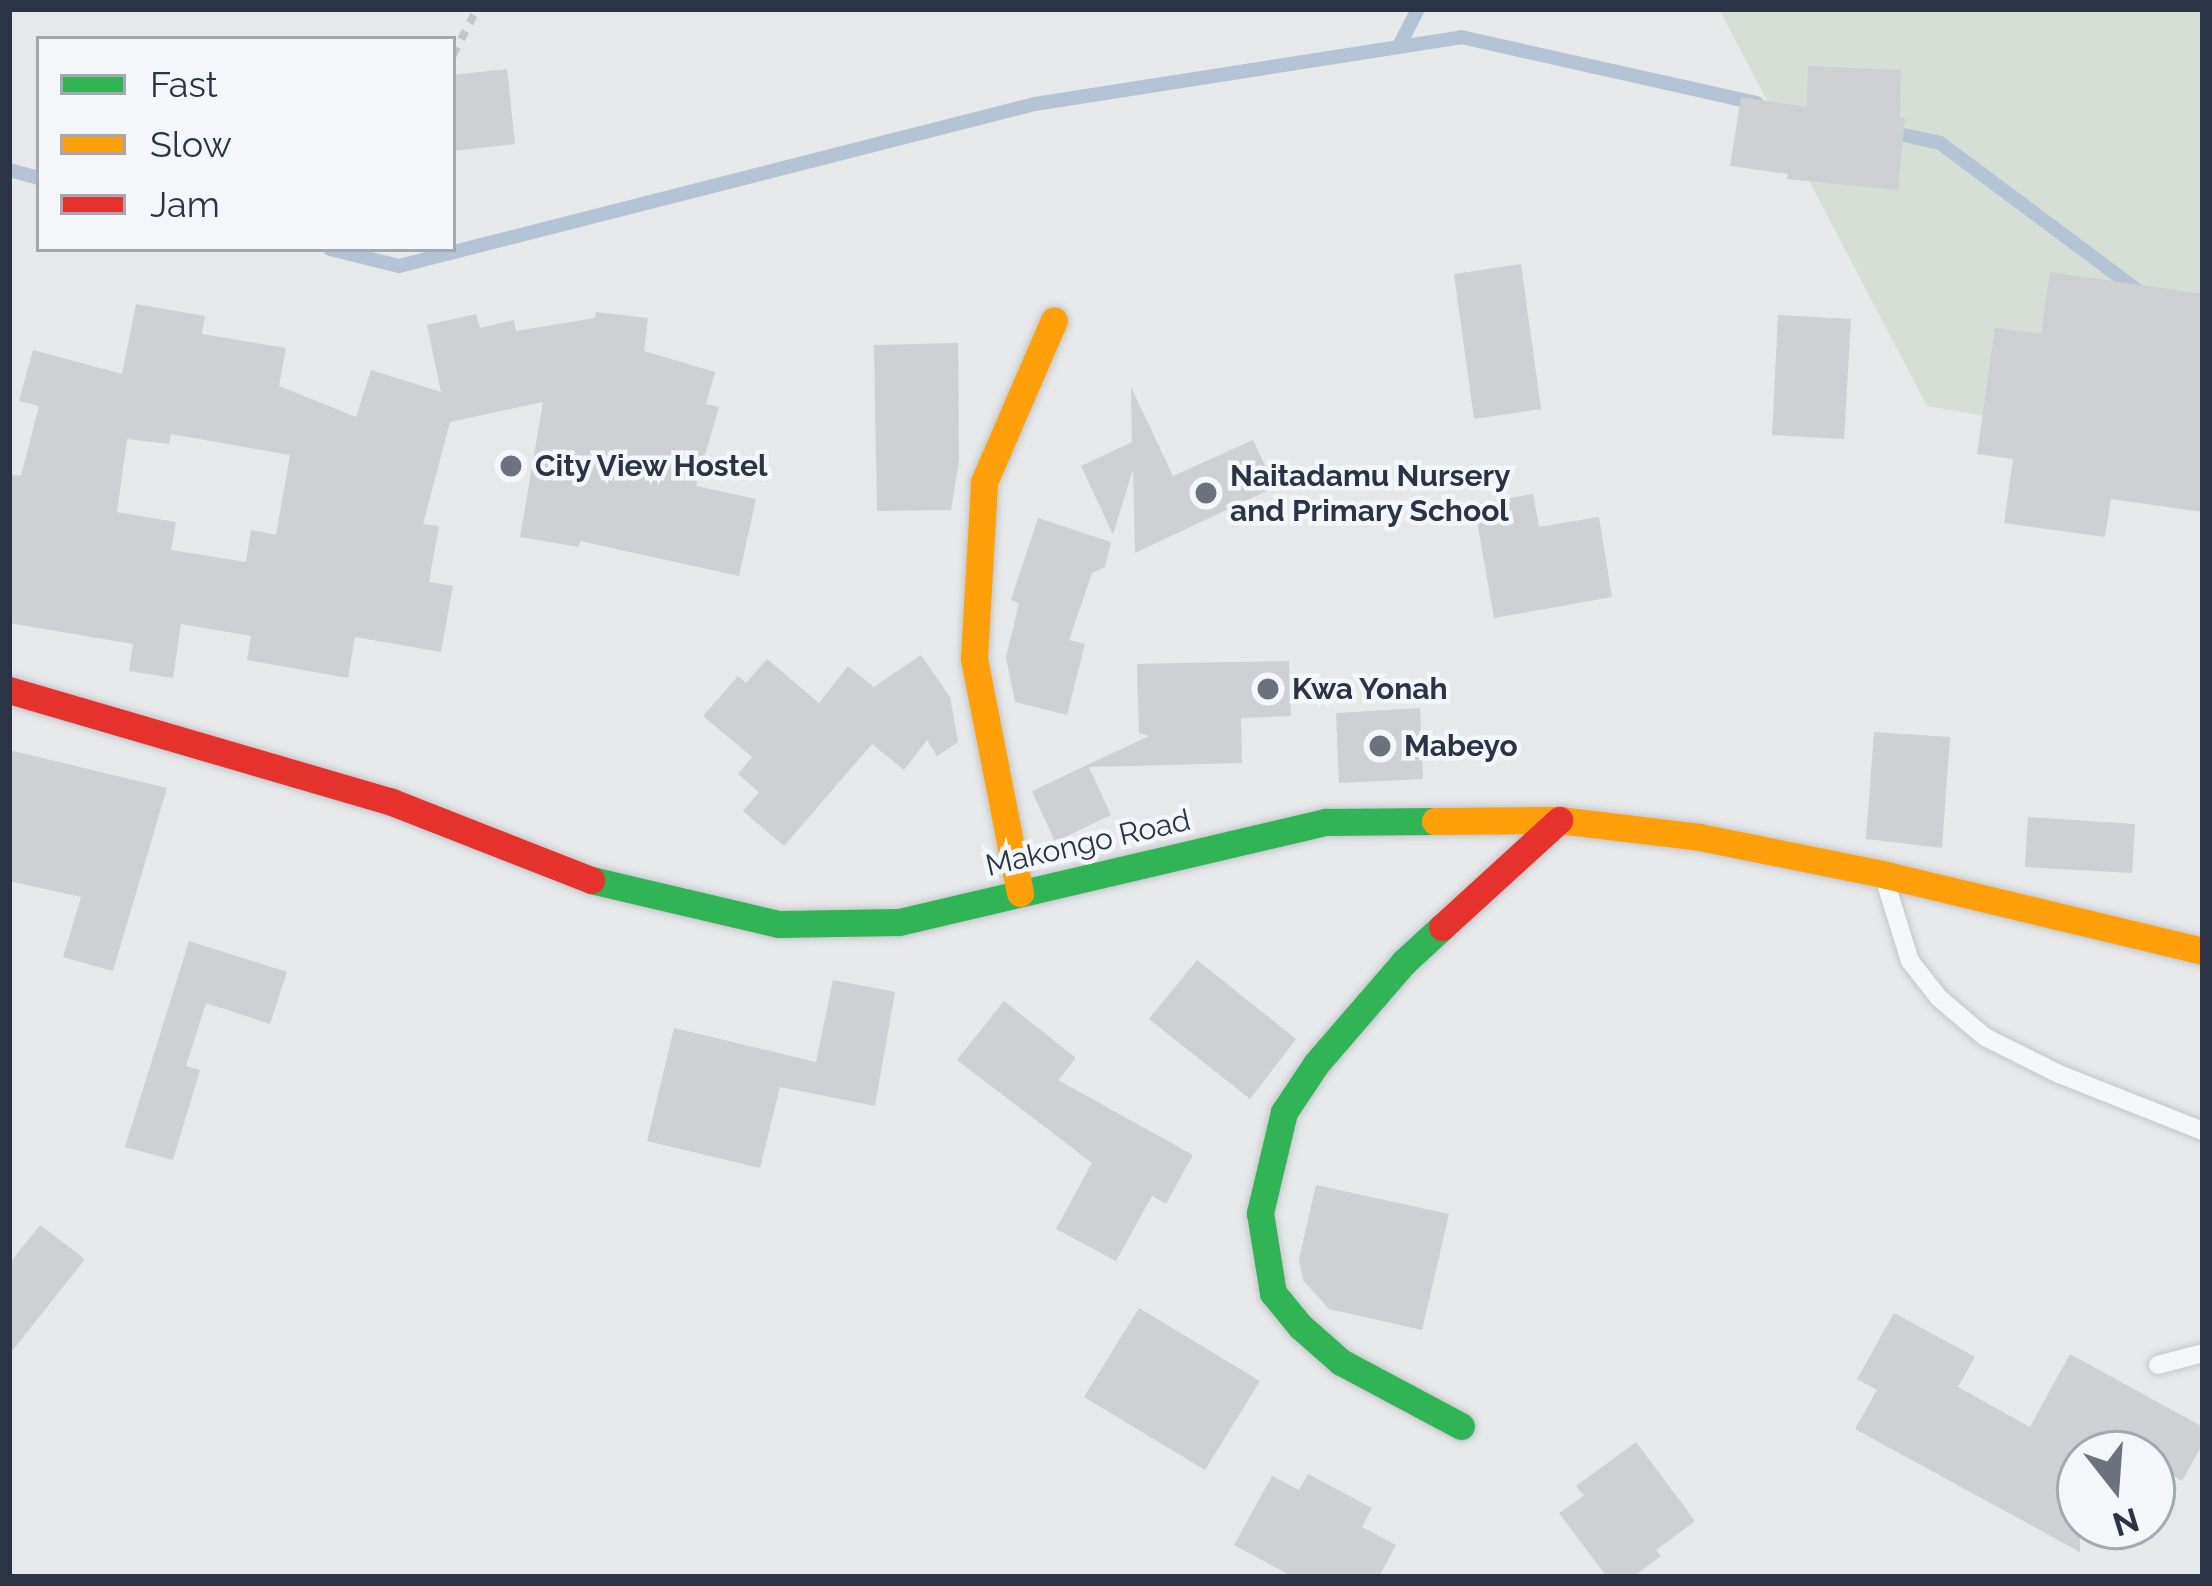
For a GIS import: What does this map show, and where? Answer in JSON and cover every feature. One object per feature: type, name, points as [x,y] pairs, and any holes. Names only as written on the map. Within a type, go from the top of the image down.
[{"type":"street","points":[[1020,893],[974,658],[984,482],[1054,320]]},
{"type":"street","name":"Makongo Road","points":[[9,690],[392,802],[579,878],[778,924],[899,922],[1325,821],[1559,820],[1700,837],[1882,874],[2203,950]]},
{"type":"street","points":[[1461,1426],[1341,1362],[1300,1326],[1273,1293],[1260,1213],[1285,1112],[1316,1064],[1404,962],[1559,820]]},
{"type":"lane","points":[[1882,874],[1910,961],[1939,998],[1985,1036],[2059,1074],[2203,1131]]},
{"type":"lane","points":[[2158,1365],[2203,1353]]},
{"type":"path","points":[[456,49],[477,9]]},
{"type":"shaded area","points":[[1719,9],[2203,9],[2203,455],[1927,406]]},
{"type":"building","points":[[1808,66],[1901,70],[1900,118],[1905,118],[1898,190],[1787,179],[1788,174],[1730,166],[1741,97],[1807,107]]},
{"type":"building","points":[[507,69],[515,144],[456,151],[456,75]]},
{"type":"building","points":[[1521,264],[1541,409],[1474,419],[1454,274]]},
{"type":"building","points":[[2050,272],[2203,294],[2203,512],[2111,499],[2105,537],[2004,523],[2013,459],[1977,454],[1995,328],[2041,334]]},
{"type":"building","points":[[136,304],[205,316],[202,334],[286,348],[279,386],[356,417],[371,370],[441,392],[427,325],[476,314],[480,328],[514,320],[516,331],[595,318],[596,312],[648,318],[644,351],[715,372],[706,404],[719,407],[696,486],[756,499],[739,576],[580,541],[579,547],[520,537],[543,402],[450,422],[423,524],[439,526],[429,582],[453,586],[441,652],[355,637],[348,678],[247,660],[251,636],[181,624],[173,678],[129,671],[133,644],[9,623],[9,474],[21,476],[39,406],[19,401],[33,350],[122,374]],"holes":[[[171,434],[290,455],[276,535],[251,530],[246,562],[171,550],[176,522],[117,512],[127,439],[169,444]]]},
{"type":"building","points":[[1778,315],[1851,319],[1844,439],[1772,435]]},
{"type":"building","points":[[958,343],[959,461],[951,510],[877,511],[874,345]]},
{"type":"building","points":[[1131,387],[1173,476],[1253,440],[1275,487],[1135,553],[1133,469],[1113,535],[1081,466],[1132,442]]},
{"type":"building","points":[[1533,494],[1539,527],[1599,517],[1612,597],[1494,618],[1474,504]]},
{"type":"building","points":[[1038,518],[1111,542],[1105,567],[1092,573],[1069,640],[1085,644],[1067,715],[1015,702],[1006,657],[1019,603],[1011,600]]},
{"type":"building","points":[[921,655],[950,697],[958,742],[937,756],[927,740],[904,770],[872,744],[784,846],[743,811],[759,792],[738,774],[752,757],[703,716],[738,676],[746,683],[767,659],[819,703],[848,666],[874,687]]},
{"type":"building","points":[[1289,661],[1291,716],[1241,718],[1242,763],[1089,767],[1111,815],[1055,842],[1032,791],[1149,736],[1139,733],[1137,664]]},
{"type":"building","name":"Mabeyo","points":[[1420,708],[1423,779],[1339,783],[1336,713]]},
{"type":"building","points":[[1874,732],[1950,737],[1942,848],[1866,839]]},
{"type":"building","points":[[9,750],[167,788],[113,971],[63,957],[81,897],[9,881]]},
{"type":"building","points":[[2028,817],[2135,824],[2132,873],[2025,867]]},
{"type":"building","points":[[189,941],[287,972],[270,1024],[206,1003],[186,1066],[200,1070],[173,1160],[125,1147]]},
{"type":"building","points":[[1197,960],[1296,1039],[1250,1099],[1149,1019]]},
{"type":"building","points":[[833,980],[895,992],[875,1106],[780,1087],[760,1168],[647,1141],[674,1028],[816,1062]]},
{"type":"building","points":[[1004,1001],[1076,1058],[1058,1080],[1193,1155],[1166,1204],[1152,1196],[1116,1261],[1056,1229],[1092,1163],[957,1060]]},
{"type":"building","points":[[1316,1185],[1449,1214],[1422,1330],[1329,1309],[1303,1280],[1299,1259]]},
{"type":"building","points":[[40,1225],[85,1259],[9,1355],[9,1264]]},
{"type":"building","points":[[1139,1308],[1260,1381],[1205,1470],[1084,1397]]},
{"type":"building","points":[[1894,1313],[1975,1357],[1958,1387],[2030,1427],[2070,1354],[2203,1427],[2203,1443],[2182,1481],[2176,1478],[2176,1430],[2056,1430],[2056,1539],[1855,1429],[1877,1390],[1857,1379]]},
{"type":"building","points":[[1636,1442],[1695,1521],[1656,1550],[1661,1556],[1633,1577],[1607,1577],[1559,1513],[1584,1496],[1576,1486]]},
{"type":"building","points":[[1308,1474],[1372,1508],[1362,1527],[1396,1545],[1379,1577],[1293,1577],[1234,1545],[1272,1476],[1299,1490]]},
{"type":"waterway","points":[[1399,46],[1418,9]]},
{"type":"waterway","points":[[456,251],[1035,104],[1461,37],[1757,103]]},
{"type":"waterway","points":[[1890,132],[1940,143],[2141,293]]},
{"type":"waterway","points":[[9,170],[36,177]]},
{"type":"waterway","points":[[342,252],[399,266],[454,252]]},
{"type":"traffic: fast","points":[[591,880],[779,924],[899,922],[1325,822],[1435,821]]},
{"type":"traffic: fast","points":[[1442,927],[1404,962],[1316,1064],[1284,1112],[1260,1213],[1273,1293],[1300,1326],[1341,1362],[1461,1426]]},
{"type":"traffic: slow","points":[[1020,893],[974,658],[984,482],[1054,320]]},
{"type":"traffic: slow","points":[[1435,821],[1559,820],[1699,837],[1882,874],[2203,951]]},
{"type":"traffic: jam","points":[[9,690],[392,802],[591,880]]},
{"type":"traffic: jam","points":[[1442,927],[1559,820]]},
{"type":"place","name":"City View Hostel","points":[[511,466]]},
{"type":"place","name":"Naitadamu Nursery and Primary School","points":[[1206,493]]},
{"type":"place","name":"Kwa Yonah","points":[[1268,689]]},
{"type":"place","name":"Mabeyo","points":[[1380,746]]}]
